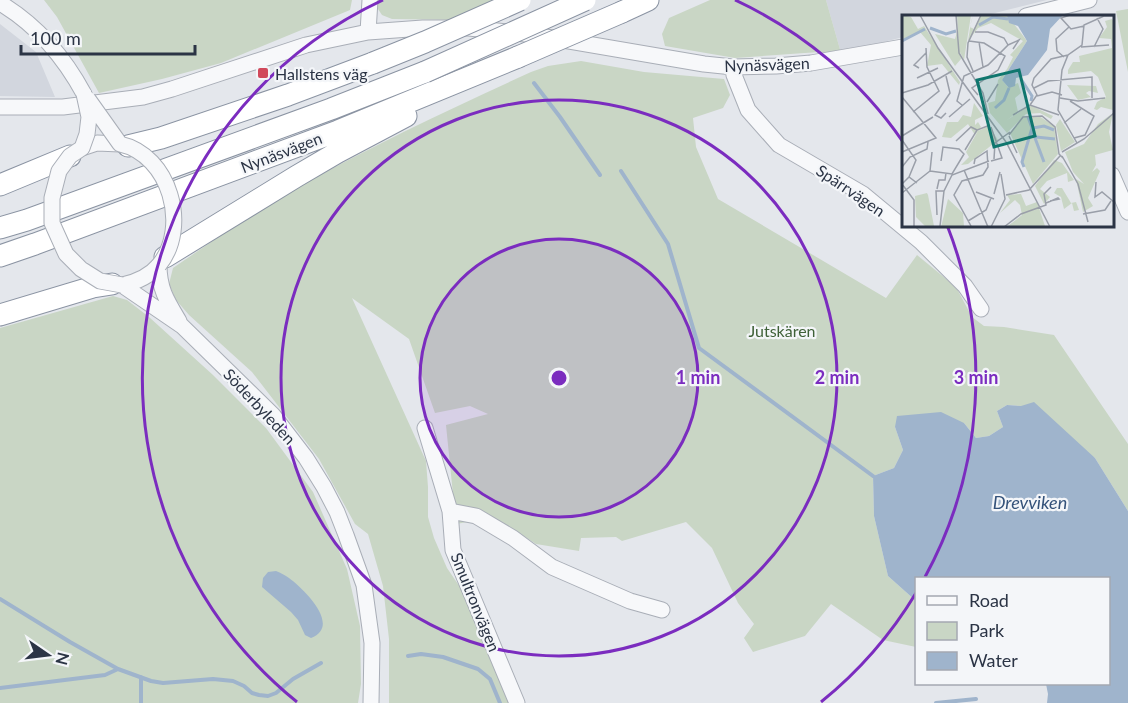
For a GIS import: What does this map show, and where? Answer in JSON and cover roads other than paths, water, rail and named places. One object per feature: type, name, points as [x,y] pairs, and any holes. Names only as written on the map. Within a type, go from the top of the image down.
[{"type":"highway","points":[[124,145],[161,138],[373,63],[520,0]]},
{"type":"highway","name":"Nynäsvägen","points":[[0,228],[320,113],[425,72],[585,0]]},
{"type":"highway","name":"Nynäsvägen","points":[[0,256],[455,87],[648,0]]},
{"type":"highway","points":[[162,261],[338,152],[455,87]]},
{"type":"highway","points":[[0,185],[76,152]]},
{"type":"highway","points":[[0,315],[93,287],[117,284]]},
{"type":"street","points":[[368,32],[370,0]]},
{"type":"street","points":[[1030,15],[1089,0]]},
{"type":"street","points":[[0,3],[45,39],[124,145]]},
{"type":"street","name":"Nynäsvägen","points":[[0,107],[63,107],[143,97],[306,45],[368,32],[423,28],[469,28],[534,35],[733,67],[811,63],[902,47]]},
{"type":"street","name":"Spärrvägen","points":[[733,67],[748,110],[779,145],[863,194],[921,242],[958,278],[981,309]]},
{"type":"street","points":[[76,152],[97,142],[124,145],[149,160],[157,169],[168,190],[174,215],[171,244],[162,261],[136,282],[117,284],[100,281],[91,276],[73,262],[60,243],[52,223],[52,198],[58,171],[76,152],[89,126],[84,94]]},
{"type":"street","points":[[1113,177],[1128,212]]},
{"type":"street","name":"Söderbyleden","points":[[162,261],[159,279],[162,292],[182,326]]},
{"type":"street","name":"Söderbyleden","points":[[117,284],[182,326],[273,415],[299,448],[324,487],[343,527],[364,585],[372,643],[371,703]]},
{"type":"street","name":"Smultronvägen","points":[[425,428],[450,512],[453,550],[517,703]]},
{"type":"street","points":[[450,512],[476,516],[513,538],[552,567],[630,601],[662,610]]},
{"type":"water","name":"Drevviken","points":[[1034,402],[1095,458],[1128,511],[1128,703],[1047,703],[1046,685],[1110,685],[1110,577],[915,577],[915,600],[888,576],[874,516],[873,476],[894,468],[903,450],[895,427],[897,416],[941,412],[964,423],[976,438],[989,436],[1003,427],[997,411],[1007,405],[1021,406]]},
{"type":"water","points":[[276,571],[296,583],[311,599],[322,617],[323,625],[320,632],[311,638],[305,635],[298,620],[291,612],[262,587],[263,578],[268,572]]},
{"type":"waterway","points":[[534,83],[600,175]]},
{"type":"waterway","points":[[621,171],[668,244],[699,348],[873,476]]},
{"type":"waterway","points":[[0,599],[118,669],[151,681],[163,683],[213,679],[233,681],[252,693],[268,696],[321,663]]},
{"type":"waterway","points":[[408,656],[421,654],[443,657],[478,669],[490,679],[500,703]]},
{"type":"waterway","points":[[0,688],[105,675],[118,669]]},
{"type":"waterway","points":[[141,677],[141,703]]},
{"type":"waterway","points":[[936,703],[976,699]]},
{"type":"place","name":"Hallstens väg","points":[[263,73]]},
{"type":"park label","name":"Jutskären","points":[[782,330]]}]
